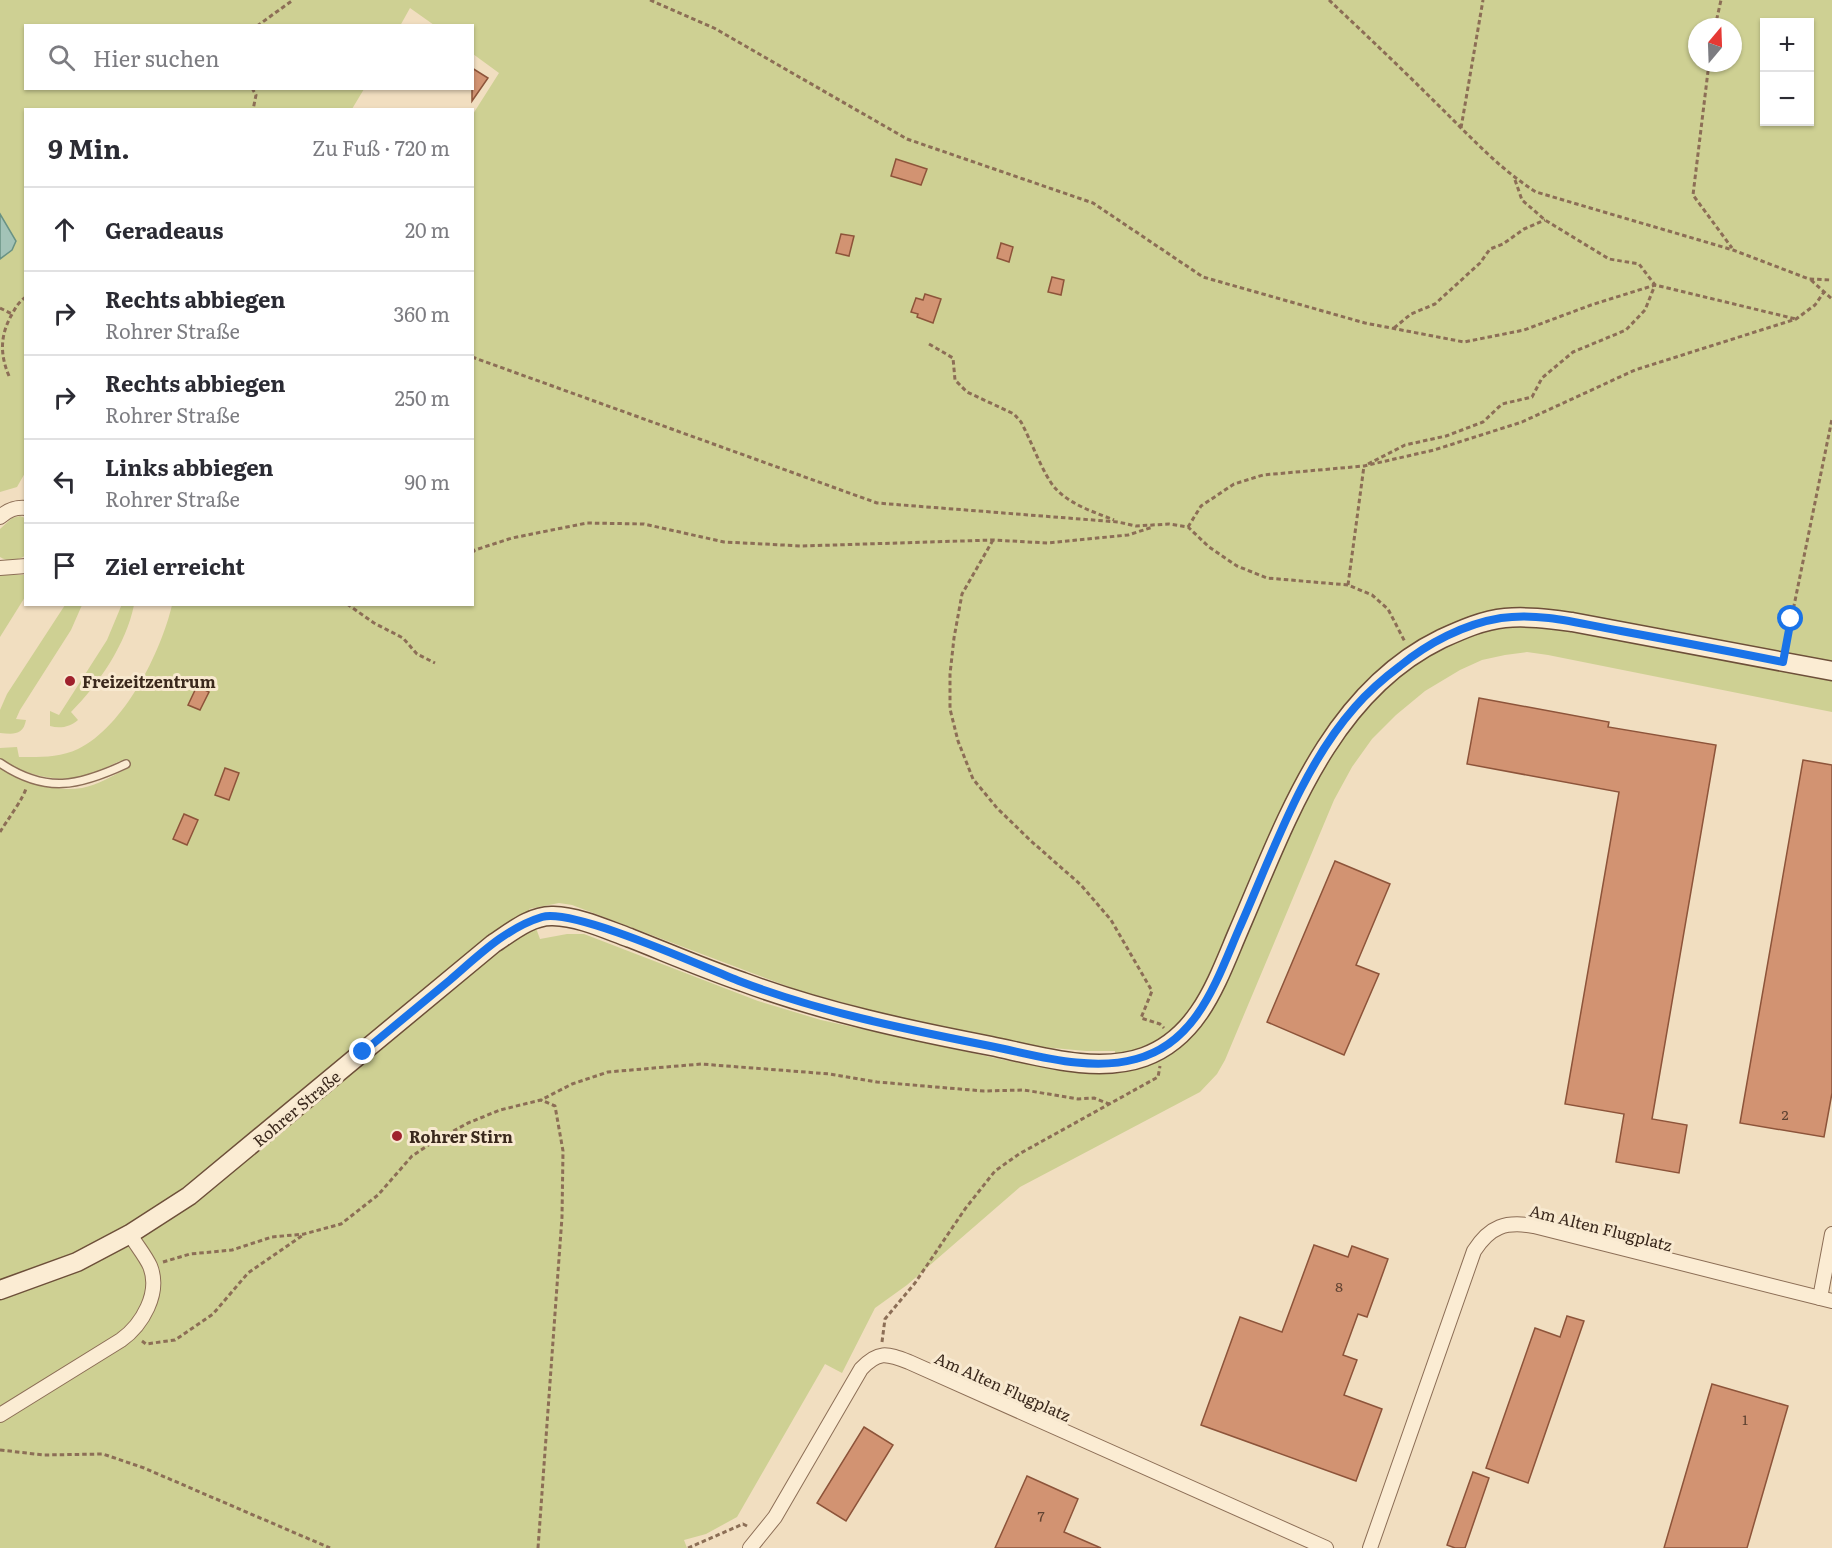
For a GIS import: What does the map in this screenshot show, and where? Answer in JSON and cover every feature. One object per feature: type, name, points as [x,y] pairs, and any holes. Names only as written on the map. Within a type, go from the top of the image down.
[{"type":"main road","name":"Rohrer Straße","points":[[0,1290],[77,1262],[130,1234],[189,1196],[493,944],[520,926],[549,915],[579,919],[745,983],[828,1010],[916,1031],[1060,1060],[1124,1062],[1159,1050],[1180,1036],[1202,1010],[1276,843],[1323,751],[1355,706],[1424,648],[1461,629],[1501,618],[1536,617],[1832,671]]},
{"type":"street","points":[[0,517],[8,510],[24,508]]},
{"type":"street","points":[[0,568],[24,566]]},
{"type":"street","name":"Am Alten Flugplatz","points":[[1358,1548],[1372,1542],[1474,1251],[1480,1241],[1497,1228],[1508,1224],[1534,1226],[1826,1299],[1832,1234]]},
{"type":"street","points":[[0,1415],[131,1333],[149,1304],[152,1286],[150,1268],[130,1234]]},
{"type":"street","points":[[750,1548],[776,1517],[861,1369],[873,1357],[881,1354]]},
{"type":"street","name":"Am Alten Flugplatz","points":[[881,1354],[909,1362],[1326,1548]]},
{"type":"lane","points":[[0,763],[28,777],[56,783],[72,783],[98,777],[126,764]]},
{"type":"path","points":[[260,24],[292,0]]},
{"type":"path","points":[[650,0],[714,28],[908,139],[1092,203],[1203,277],[1365,323],[1464,342],[1524,330],[1591,305],[1655,285],[1796,319]]},
{"type":"path","points":[[1329,0],[1514,178],[1536,192],[1733,250],[1809,279],[1832,280]]},
{"type":"path","points":[[1461,128],[1483,0]]},
{"type":"path","points":[[1717,18],[1721,0]]},
{"type":"path","points":[[1709,72],[1693,195],[1733,250]]},
{"type":"path","points":[[253,90],[256,95],[254,108]]},
{"type":"path","points":[[1514,178],[1522,200],[1545,220],[1610,259],[1639,264],[1655,285]]},
{"type":"path","points":[[1394,328],[1411,314],[1435,304],[1480,263],[1490,249],[1503,244],[1524,229],[1545,220]]},
{"type":"path","points":[[1809,279],[1832,299]]},
{"type":"path","points":[[1364,466],[1405,445],[1446,436],[1483,422],[1502,404],[1532,397],[1542,378],[1573,352],[1626,330],[1646,310],[1655,285]]},
{"type":"path","points":[[1188,527],[1201,506],[1234,484],[1263,475],[1364,466],[1434,450],[1522,422],[1635,370],[1796,319],[1815,305],[1824,292]]},
{"type":"path","points":[[9,376],[1,354],[1,342],[12,314],[24,299]]},
{"type":"path","points":[[0,308],[12,314]]},
{"type":"path","points":[[929,344],[953,358],[955,380],[967,392],[1014,414],[1021,422],[1054,488],[1089,511],[1118,522]]},
{"type":"path","points":[[474,358],[877,503],[1118,522],[1136,526],[1188,527],[1209,547],[1237,566],[1267,578],[1348,585],[1372,595],[1388,609],[1413,656]]},
{"type":"path","points":[[1783,662],[1832,419]]},
{"type":"path","points":[[1348,585],[1364,466]]},
{"type":"path","points":[[474,551],[512,538],[587,523],[644,524],[724,542],[802,546],[993,540],[1048,543],[1128,535],[1157,525]]},
{"type":"path","points":[[881,1354],[885,1319],[915,1284],[982,1185],[995,1171],[1018,1154],[1158,1077],[1161,1064],[1159,1050],[1168,1032],[1160,1024],[1140,1018],[1152,991],[1111,920],[1081,885],[997,808],[973,779],[958,741],[951,709],[950,674],[954,638],[962,594],[993,540]]},
{"type":"path","points":[[351,606],[374,623],[403,638],[417,654],[435,663]]},
{"type":"path","points":[[0,832],[15,806],[25,796],[28,777]]},
{"type":"path","points":[[150,1268],[190,1254],[232,1250],[272,1237],[304,1234],[341,1224],[378,1195],[412,1156],[433,1142],[468,1123],[500,1110],[541,1100],[572,1084],[608,1072],[701,1064],[830,1074],[877,1082],[984,1091],[1024,1090],[1078,1099],[1094,1098],[1110,1104]]},
{"type":"path","points":[[538,1548],[562,1218],[562,1151],[555,1106],[541,1100]]},
{"type":"path","points":[[131,1333],[146,1344],[175,1340],[213,1314],[248,1273],[304,1234]]},
{"type":"path","points":[[0,1450],[44,1455],[103,1454],[144,1468],[330,1548]]},
{"type":"path","points":[[688,1548],[743,1524],[763,1533]]},
{"type":"green space","points":[[0,0],[1832,0],[1832,712],[1527,652],[1482,660],[1425,691],[1372,739],[1352,767],[1334,800],[1225,1060],[1217,1074],[1200,1092],[1020,1187],[907,1285],[875,1308],[842,1373],[825,1364],[737,1517],[706,1534],[684,1540],[687,1548],[0,1548],[0,768],[28,782],[61,789],[94,785],[126,769],[120,761],[79,778],[44,777],[20,770],[0,758],[0,748],[17,747],[19,757],[49,756],[71,752],[95,738],[111,724],[138,686],[159,644],[172,606],[474,606],[474,112],[499,73],[474,55],[474,24],[433,24],[410,8],[401,24],[24,24],[24,90],[363,90],[353,108],[24,108],[24,475],[17,487],[0,492]],"holes":[[[559,903],[572,905],[800,991],[889,1015],[1031,1046],[1115,1051],[1117,1073],[1093,1074],[1009,1061],[821,1020],[758,1001],[584,934],[567,934],[540,939],[529,909]]]},
{"type":"green space","points":[[12,518],[24,518],[24,556],[7,560],[0,557],[0,529]]},
{"type":"green space","points":[[0,574],[24,575],[24,599],[0,637]]},
{"type":"green space","points":[[64,606],[82,606],[71,630],[20,710],[16,719],[26,720],[25,725],[17,733],[0,733],[0,710],[7,694]]},
{"type":"green space","points":[[121,606],[134,606],[125,634],[110,663],[92,689],[71,712],[78,720],[65,727],[50,726],[50,711],[59,715],[107,640]]},
{"type":"shaded area","points":[[0,214],[16,241],[12,250],[0,259]]},
{"type":"building","points":[[474,69],[488,78],[472,101],[472,90],[474,90]]},
{"type":"building","points":[[896,159],[927,169],[921,185],[891,176]]},
{"type":"building","points":[[841,234],[854,236],[849,256],[836,253]]},
{"type":"building","points":[[1001,243],[1013,247],[1009,262],[997,258]]},
{"type":"building","points":[[1052,277],[1064,280],[1061,295],[1048,292]]},
{"type":"building","points":[[925,294],[941,299],[933,323],[911,312],[916,298],[923,300]]},
{"type":"building","points":[[197,686],[209,692],[200,710],[188,705]]},
{"type":"building","points":[[1479,698],[1609,722],[1608,727],[1716,745],[1652,1119],[1687,1125],[1679,1173],[1616,1162],[1624,1114],[1565,1104],[1619,792],[1467,764]]},
{"type":"building","points":[[1803,760],[1832,765],[1832,1093],[1824,1137],[1740,1123]]},
{"type":"building","points":[[225,768],[239,773],[229,800],[215,795]]},
{"type":"building","points":[[184,814],[198,820],[187,845],[173,839]]},
{"type":"building","points":[[1335,861],[1390,884],[1356,965],[1379,974],[1344,1055],[1267,1022]]},
{"type":"building","points":[[1314,1245],[1348,1257],[1352,1246],[1388,1259],[1367,1317],[1358,1314],[1343,1355],[1357,1360],[1344,1395],[1382,1409],[1356,1481],[1201,1425],[1240,1317],[1282,1332]]},
{"type":"building","points":[[1567,1316],[1584,1321],[1528,1483],[1486,1468],[1535,1328],[1560,1337]]},
{"type":"building","points":[[1712,1384],[1788,1406],[1747,1548],[1664,1548]]},
{"type":"building","points":[[864,1427],[893,1445],[846,1521],[817,1503]]},
{"type":"building","points":[[1473,1472],[1489,1478],[1465,1548],[1455,1548],[1447,1545]]},
{"type":"building","points":[[1027,1476],[1078,1499],[1064,1532],[1101,1548],[995,1548]]},
{"type":"place","name":"Freizeitzentrum","points":[[70,681]]},
{"type":"place","name":"Rohrer Stirn","points":[[397,1136]]},
{"type":"route","points":[[363,1052],[493,944],[520,926],[549,915],[579,919],[745,983],[828,1010],[916,1031],[1060,1060],[1108,1063],[1143,1057],[1165,1048],[1190,1026],[1202,1010],[1276,843],[1323,751],[1355,706],[1386,677],[1424,648],[1461,629],[1501,618],[1536,617],[1783,662],[1791,619]]}]
